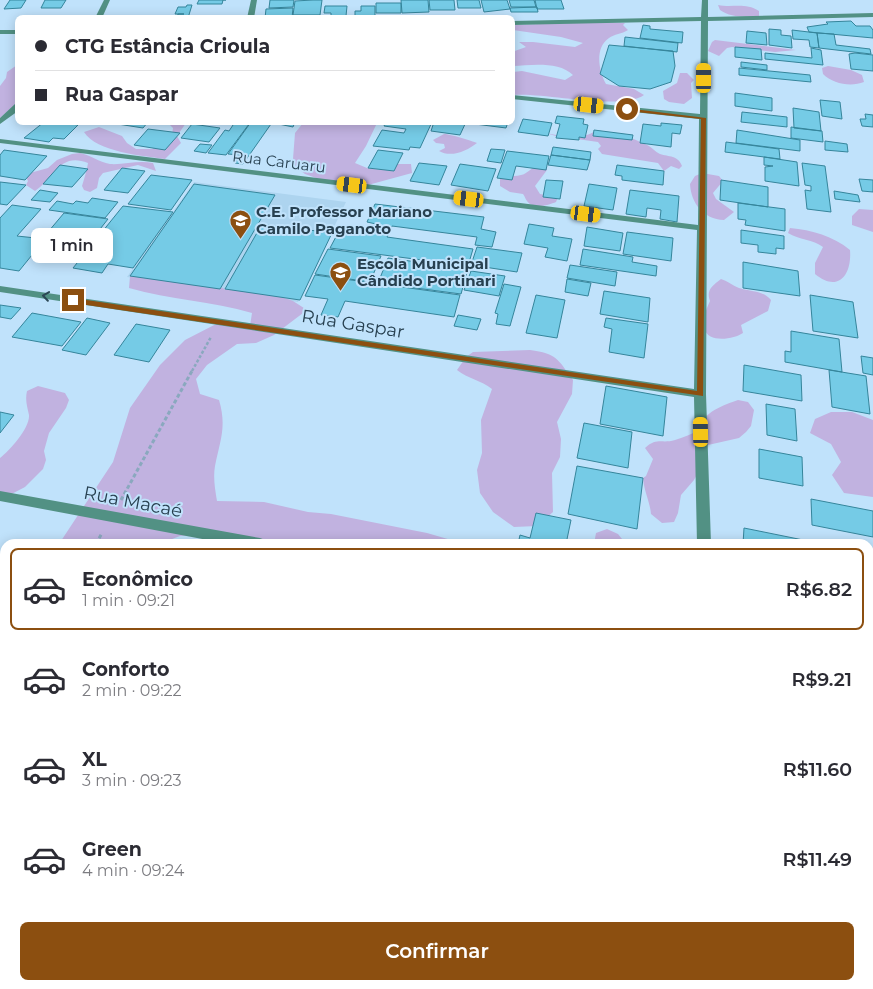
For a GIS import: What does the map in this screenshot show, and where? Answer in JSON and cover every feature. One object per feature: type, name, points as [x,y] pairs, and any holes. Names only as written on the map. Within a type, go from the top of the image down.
[{"type":"street","points":[[99,15],[106,0]]},
{"type":"street","points":[[251,15],[254,0]]},
{"type":"street","points":[[704,539],[700,394],[705,0]]},
{"type":"street","points":[[515,23],[873,15]]},
{"type":"street","points":[[0,32],[15,32]]},
{"type":"street","points":[[515,97],[704,118]]},
{"type":"street","points":[[0,122],[15,109]]},
{"type":"street","name":"Rua Caruaru","points":[[0,141],[703,228]]},
{"type":"street","name":"Rua Gaspar","points":[[0,290],[700,394]]},
{"type":"street","name":"Rua Macaé","points":[[0,496],[234,539]]},
{"type":"path","points":[[99,539],[220,322]]},
{"type":"shaded area","points":[[718,5],[754,8],[759,11],[759,16],[734,16],[724,13]]},
{"type":"shaded area","points":[[625,23],[623,25],[628,30],[611,37],[604,42],[601,48],[599,60],[601,73],[606,84],[634,89],[644,95],[619,101],[601,101],[515,95],[515,72],[522,71],[565,80],[573,75],[553,66],[515,66],[515,51],[526,47],[519,42],[575,47],[583,43],[561,37],[515,30],[515,25]]},
{"type":"shaded area","points":[[715,40],[796,50],[775,52],[732,47],[727,48],[719,56],[708,51]]},
{"type":"shaded area","points":[[15,66],[15,105],[0,118],[0,86],[6,78],[7,72]]},
{"type":"shaded area","points":[[828,66],[851,70],[862,75],[864,82],[848,84],[832,80],[823,74],[822,68]]},
{"type":"shaded area","points":[[680,73],[687,73],[694,80],[691,83],[692,98],[684,104],[669,102],[664,99],[663,91],[677,83]]},
{"type":"shaded area","points":[[170,125],[185,125],[177,136],[181,143],[165,159],[109,149],[90,139],[84,132],[99,127],[122,136],[127,143],[136,149],[152,149],[165,142],[172,135],[173,128]]},
{"type":"shaded area","points":[[301,125],[376,125],[355,163],[367,168],[382,170],[396,164],[411,164],[412,173],[368,185],[319,179],[305,174],[296,167],[293,159],[295,133]]},
{"type":"shaded area","points":[[595,131],[634,139],[660,154],[676,158],[682,166],[679,169],[671,166],[664,171],[658,163],[602,154],[598,149],[601,146],[598,142],[542,132],[577,137]]},
{"type":"shaded area","points":[[444,134],[477,143],[459,153],[444,153],[439,151],[445,148],[444,144],[436,143],[433,140]]},
{"type":"shaded area","points":[[80,153],[110,164],[153,163],[156,171],[138,165],[103,173],[99,178],[97,188],[90,192],[84,190],[82,186],[88,163],[70,161],[58,168],[35,191],[26,185],[28,181],[26,177],[30,173],[48,168],[57,160],[72,154]]},
{"type":"shaded area","points":[[538,166],[547,167],[547,170],[535,186],[540,194],[558,197],[556,202],[541,206],[533,205],[527,201],[523,194],[510,192],[500,186],[500,178],[518,176]]},
{"type":"shaded area","points":[[702,173],[719,176],[723,181],[713,193],[716,199],[734,212],[724,220],[710,217],[704,213],[699,209],[693,198],[690,184],[695,176]]},
{"type":"shaded area","name":"C.E. Professor Mariano Camilo Paganoto","points":[[194,182],[346,202],[298,302],[127,277]]},
{"type":"shaded area","points":[[859,209],[873,210],[873,232],[852,225],[852,216]]},
{"type":"shaded area","points":[[790,228],[822,235],[837,241],[850,250],[849,267],[846,274],[837,281],[830,282],[815,274],[815,263],[823,247],[815,242],[788,233]]},
{"type":"shaded area","points":[[152,273],[209,283],[225,289],[239,288],[276,295],[293,301],[307,310],[274,335],[256,343],[237,344],[207,365],[196,379],[200,394],[219,400],[221,410],[223,426],[214,474],[217,501],[264,502],[308,512],[331,514],[427,533],[448,539],[236,539],[205,534],[180,536],[172,539],[62,539],[113,462],[130,408],[160,365],[185,340],[220,322],[250,326],[252,313],[129,288],[130,276]]},
{"type":"shaded area","points":[[721,279],[739,288],[760,293],[771,300],[768,311],[741,325],[743,333],[722,339],[706,333],[704,328],[705,314],[710,301],[709,291]]},
{"type":"shaded area","points":[[530,350],[546,353],[556,358],[573,380],[572,394],[557,422],[561,439],[560,457],[552,473],[553,512],[537,526],[514,527],[493,512],[480,493],[477,470],[482,453],[481,420],[492,389],[457,370],[466,357],[473,352]]},
{"type":"shaded area","points":[[38,386],[65,393],[69,400],[66,408],[49,433],[44,451],[46,460],[43,469],[25,487],[0,500],[0,458],[23,432],[29,415],[26,400],[27,391]]},
{"type":"shaded area","points":[[738,400],[748,402],[754,410],[751,426],[739,438],[708,445],[703,453],[699,471],[681,495],[678,513],[674,522],[662,523],[651,514],[643,478],[646,476],[653,459],[645,448],[656,442],[685,437],[700,429],[705,418],[714,410]]},
{"type":"shaded area","points":[[831,412],[852,412],[873,420],[873,497],[844,493],[832,475],[841,462],[831,444],[810,433],[815,419]]},
{"type":"shaded area","points":[[607,529],[618,534],[622,539],[595,539],[596,533]]},
{"type":"building","points":[[10,0],[26,0],[21,8],[4,9]]},
{"type":"building","points":[[45,0],[66,0],[61,8],[41,8]]},
{"type":"building","points":[[199,0],[223,0],[222,4],[197,4]]},
{"type":"building","points":[[270,0],[294,0],[293,7],[269,8]]},
{"type":"building","points":[[322,0],[320,15],[293,15],[295,1]]},
{"type":"building","points":[[401,0],[428,0],[429,12],[402,13]]},
{"type":"building","points":[[429,0],[454,0],[455,10],[430,10]]},
{"type":"building","points":[[457,0],[479,0],[481,8],[458,8]]},
{"type":"building","points":[[481,0],[507,0],[510,9],[484,12]]},
{"type":"building","points":[[509,0],[534,0],[536,7],[511,7]]},
{"type":"building","points":[[535,0],[561,0],[564,9],[537,9]]},
{"type":"building","points":[[376,3],[401,3],[401,13],[376,13]]},
{"type":"building","points":[[192,5],[189,15],[175,14],[178,7]]},
{"type":"building","points":[[325,6],[347,6],[346,15],[324,13]]},
{"type":"building","points":[[361,6],[375,6],[375,15],[355,15],[355,11],[361,11]]},
{"type":"building","points":[[537,7],[538,12],[511,12],[510,8]]},
{"type":"building","points":[[293,8],[292,15],[265,15],[266,9]]},
{"type":"building","points":[[851,21],[856,26],[870,26],[873,30],[873,38],[809,32],[807,27],[828,24],[826,22]]},
{"type":"building","points":[[643,25],[650,26],[650,29],[683,32],[682,43],[640,38]]},
{"type":"building","points":[[769,29],[781,30],[781,35],[791,36],[792,48],[769,45]]},
{"type":"building","points":[[792,30],[817,33],[819,48],[810,47],[809,40],[793,39]]},
{"type":"building","points":[[747,31],[766,33],[767,45],[746,43]]},
{"type":"building","points":[[817,33],[834,34],[836,45],[870,49],[871,54],[819,48]]},
{"type":"building","points":[[625,37],[678,43],[677,52],[624,46]]},
{"type":"building","points":[[609,45],[673,51],[675,66],[671,82],[650,89],[619,86],[600,74]]},
{"type":"building","points":[[735,47],[761,49],[762,60],[735,57]]},
{"type":"building","points":[[811,48],[821,50],[823,65],[765,59],[765,53],[812,58]]},
{"type":"building","points":[[849,54],[873,55],[873,71],[851,69]]},
{"type":"building","points":[[741,62],[767,65],[767,70],[741,67]]},
{"type":"building","points":[[739,68],[810,75],[811,82],[739,75]]},
{"type":"building","points":[[735,93],[772,98],[772,111],[735,106]]},
{"type":"building","points":[[820,100],[840,102],[842,119],[822,116]]},
{"type":"building","points":[[793,108],[819,112],[821,131],[794,128]]},
{"type":"building","points":[[742,112],[787,117],[787,127],[741,122]]},
{"type":"building","points":[[865,114],[873,115],[873,127],[862,126],[860,119],[866,119]]},
{"type":"building","points":[[557,116],[584,119],[583,124],[588,125],[585,138],[579,137],[579,140],[556,138],[560,124],[555,123]]},
{"type":"building","points":[[523,119],[552,123],[548,136],[518,132]]},
{"type":"building","points":[[661,123],[682,125],[680,134],[672,133],[671,147],[640,143],[643,124],[661,126]]},
{"type":"building","points":[[40,125],[78,125],[64,139],[53,138],[49,142],[24,138]]},
{"type":"building","points":[[124,125],[146,125],[143,128]]},
{"type":"building","points":[[191,125],[220,128],[209,142],[181,138]]},
{"type":"building","points":[[233,125],[248,125],[226,155],[208,153],[225,130],[229,131]]},
{"type":"building","points":[[249,125],[270,125],[243,164],[235,163],[240,155],[228,154]]},
{"type":"building","points":[[431,125],[420,148],[410,147],[409,150],[373,146],[382,130],[404,133],[406,129],[384,126]]},
{"type":"building","points":[[433,125],[465,125],[460,135],[431,131]]},
{"type":"building","points":[[483,125],[507,125],[506,128]]},
{"type":"building","points":[[791,127],[822,131],[823,142],[791,138]]},
{"type":"building","points":[[148,129],[180,133],[165,150],[134,145]]},
{"type":"building","points":[[594,130],[633,135],[632,140],[593,136]]},
{"type":"building","points":[[737,130],[800,140],[800,151],[736,143]]},
{"type":"building","points":[[825,141],[847,144],[848,152],[825,150]]},
{"type":"building","points":[[726,142],[779,149],[780,159],[725,152]]},
{"type":"building","points":[[200,144],[212,145],[206,153],[194,151]]},
{"type":"building","points":[[553,147],[591,152],[590,160],[551,155]]},
{"type":"building","points":[[491,149],[505,150],[501,163],[487,161]]},
{"type":"building","points":[[4,150],[47,156],[25,180],[0,176],[0,155]]},
{"type":"building","points":[[378,150],[403,153],[394,171],[368,168]]},
{"type":"building","points":[[507,151],[549,156],[546,170],[516,166],[512,180],[497,178]]},
{"type":"building","points":[[551,155],[590,160],[587,170],[548,165]]},
{"type":"building","points":[[764,157],[797,162],[799,186],[765,181],[765,167],[773,166],[764,165]]},
{"type":"building","points":[[419,163],[447,166],[439,185],[410,181]]},
{"type":"building","points":[[802,163],[825,166],[831,212],[807,209],[805,190],[811,191],[811,186],[805,185]]},
{"type":"building","points":[[460,164],[496,169],[488,191],[451,185]]},
{"type":"building","points":[[60,165],[88,169],[72,187],[43,184]]},
{"type":"building","points":[[617,165],[664,171],[663,185],[622,180],[622,176],[615,175]]},
{"type":"building","points":[[122,168],[145,171],[128,193],[104,190]]},
{"type":"building","points":[[151,175],[192,180],[171,210],[128,204]]},
{"type":"building","points":[[859,179],[873,180],[873,192],[862,191]]},
{"type":"building","points":[[546,180],[563,181],[560,199],[543,197]]},
{"type":"building","points":[[721,180],[768,187],[768,207],[720,200]]},
{"type":"building","points":[[0,182],[26,185],[7,205],[0,204]]},
{"type":"building","points":[[194,184],[275,195],[220,289],[130,276]]},
{"type":"building","points":[[589,184],[617,188],[613,210],[584,206]]},
{"type":"building","points":[[40,190],[58,193],[50,202],[31,200]]},
{"type":"building","points":[[630,190],[679,196],[677,222],[660,219],[661,210],[647,208],[646,217],[626,214]]},
{"type":"building","points":[[834,191],[858,195],[860,202],[835,199]]},
{"type":"building","points":[[92,198],[118,202],[105,218],[49,210],[57,201],[73,204],[76,201],[88,203]]},
{"type":"building","points":[[738,203],[785,209],[785,231],[745,225],[746,220],[738,219]]},
{"type":"building","points":[[375,204],[484,217],[481,229],[496,232],[492,247],[475,245],[477,237],[392,226],[387,237],[473,249],[468,266],[330,248],[339,231],[371,235],[376,224],[367,222]]},
{"type":"building","points":[[12,205],[41,209],[17,236],[45,239],[19,271],[0,268],[0,218]]},
{"type":"building","points":[[123,206],[173,212],[133,268],[108,264],[102,273],[73,268]]},
{"type":"building","points":[[64,213],[108,219],[93,238],[79,236],[73,242],[53,239],[58,233],[48,232]]},
{"type":"building","points":[[262,224],[332,233],[300,300],[225,289]]},
{"type":"building","points":[[529,224],[554,228],[552,236],[572,239],[567,261],[545,257],[548,248],[524,244]]},
{"type":"building","points":[[587,227],[623,233],[620,251],[584,246]]},
{"type":"building","points":[[741,230],[784,236],[784,249],[776,248],[776,254],[758,252],[758,245],[741,243]]},
{"type":"building","points":[[627,232],[673,238],[671,261],[623,254]]},
{"type":"building","points":[[477,247],[522,253],[517,272],[471,265]]},
{"type":"building","points":[[328,249],[381,256],[370,282],[315,274]]},
{"type":"building","points":[[583,249],[633,257],[632,262],[657,266],[656,276],[580,265]]},
{"type":"building","points":[[388,258],[468,269],[461,294],[378,283]]},
{"type":"building","points":[[743,262],[798,271],[800,296],[743,288]]},
{"type":"building","points":[[570,265],[617,272],[615,286],[567,278]]},
{"type":"building","points":[[471,271],[505,276],[499,296],[464,290]]},
{"type":"building","points":[[315,275],[460,295],[454,317],[345,301],[338,317],[321,315],[328,299],[305,296]]},
{"type":"building","points":[[567,279],[591,283],[588,296],[565,292]]},
{"type":"building","points":[[504,284],[521,287],[510,326],[496,324],[498,314],[495,313]]},
{"type":"building","points":[[604,291],[650,298],[648,322],[600,314]]},
{"type":"building","points":[[536,295],[565,300],[557,338],[526,333]]},
{"type":"building","points":[[810,295],[853,302],[858,338],[813,331]]},
{"type":"building","points":[[0,305],[21,308],[11,319],[0,317]]},
{"type":"building","points":[[32,313],[81,322],[62,346],[12,337]]},
{"type":"building","points":[[458,315],[481,319],[477,330],[454,326]]},
{"type":"building","points":[[87,318],[110,323],[86,355],[62,350]]},
{"type":"building","points":[[606,318],[648,324],[644,358],[609,352],[612,329],[604,327]]},
{"type":"building","points":[[136,324],[170,330],[149,362],[114,355]]},
{"type":"building","points":[[791,331],[839,339],[842,372],[785,362],[785,351],[791,352]]},
{"type":"building","points":[[861,356],[873,358],[873,375],[863,373]]},
{"type":"building","points":[[744,365],[801,375],[802,401],[743,391]]},
{"type":"building","points":[[829,370],[866,376],[870,414],[832,407]]},
{"type":"building","points":[[606,386],[667,397],[663,436],[600,424]]},
{"type":"building","points":[[766,404],[795,409],[797,441],[767,435]]},
{"type":"building","points":[[0,412],[14,415],[0,433]]},
{"type":"building","points":[[584,423],[632,432],[628,468],[577,458]]},
{"type":"building","points":[[759,449],[802,457],[803,486],[759,478]]},
{"type":"building","points":[[577,466],[643,478],[637,529],[568,514]]},
{"type":"building","points":[[811,499],[873,511],[873,537],[812,525]]},
{"type":"building","points":[[536,513],[571,520],[567,539],[519,539],[520,535],[530,538]]},
{"type":"building","points":[[744,528],[798,539],[743,539]]},
{"type":"place","name":"C.E. Professor Mariano Camilo Paganoto","points":[[240,240]]},
{"type":"place","name":"Escola Municipal Cândido Portinari","points":[[341,292]]},
{"type":"route","points":[[73,300],[700,394],[704,118],[627,109]]}]
